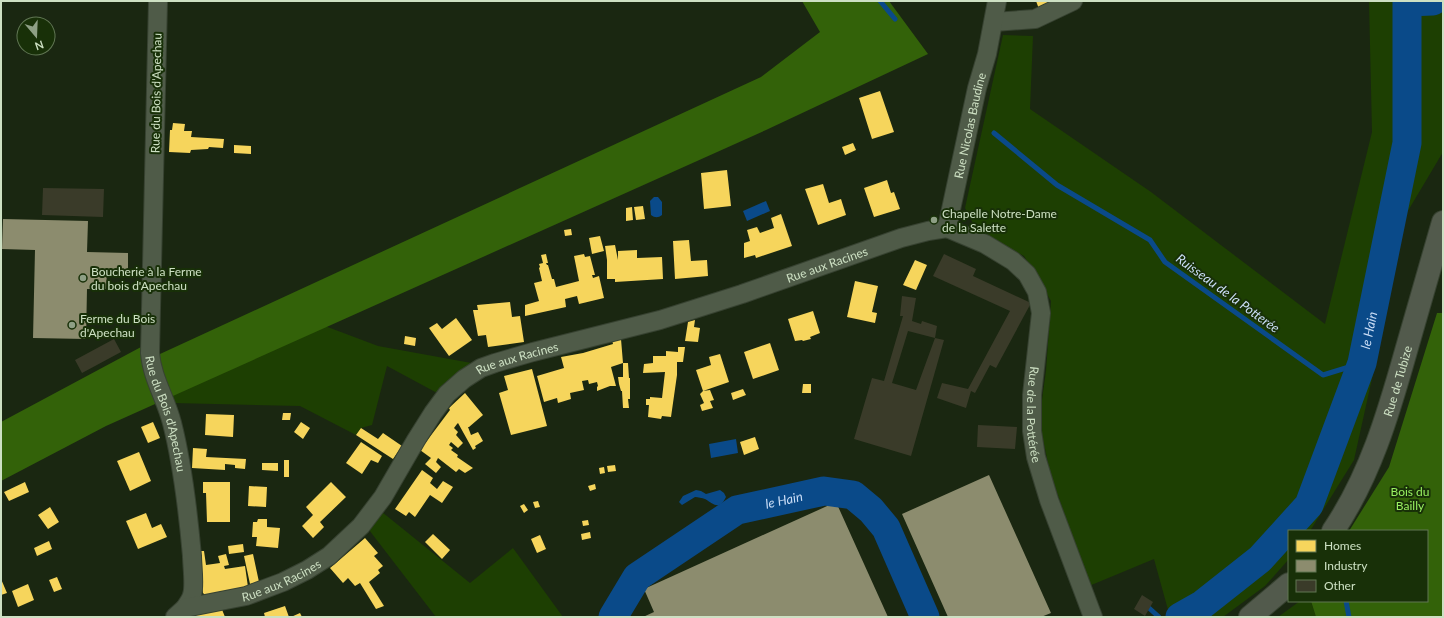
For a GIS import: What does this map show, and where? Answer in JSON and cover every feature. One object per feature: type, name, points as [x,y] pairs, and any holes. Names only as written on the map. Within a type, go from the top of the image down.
[{"type":"main road","name":"Rue de Tubize","points":[[1334,530],[1348,509],[1372,459],[1396,386],[1443,222]]},
{"type":"main road","points":[[1250,617],[1288,585]]},
{"type":"street","name":"Rue du Bois d'Apechau","points":[[158,1],[153,260],[149,340],[150,363],[172,422],[180,460],[188,521],[193,574],[193,595],[180,613]]},
{"type":"street","name":"Rue Nicolas Baudine","points":[[947,228],[977,88],[994,22],[997,1]]},
{"type":"street","points":[[994,22],[1035,19],[1073,1]]},
{"type":"street","name":"Rue aux Racines","points":[[180,613],[265,590],[307,570],[329,556],[361,526],[384,497],[430,418],[447,394],[464,379],[481,368],[533,352],[660,320],[742,294],[901,238],[947,228]]},
{"type":"street","name":"Rue de la Pottérée","points":[[947,228],[985,244],[1013,261],[1027,274],[1037,292],[1041,313],[1032,395],[1032,431],[1036,457],[1049,500],[1093,617]]},
{"type":"green space","points":[[802,1],[889,1],[928,54],[766,130],[106,426],[1,481],[1,422],[141,347],[160,354],[761,77],[820,32]]},
{"type":"green space","points":[[1369,1],[1443,1],[1443,152],[1399,226],[1375,365],[1354,460],[1311,530],[1288,530],[1288,560],[1265,586],[1223,617],[1170,617],[1154,559],[1089,586],[1050,472],[1039,421],[1046,371],[1051,301],[1024,256],[977,231],[965,208],[1003,35],[1033,36],[1030,109],[1151,192],[1325,324],[1372,132]]},
{"type":"green space","name":"Bois du Bailly","points":[[1437,313],[1443,313],[1443,617],[1316,617],[1311,602],[1428,602],[1428,530],[1350,530],[1389,467]]},
{"type":"green space","points":[[317,323],[378,346],[477,364],[439,394],[387,366],[372,425],[361,428],[356,435],[300,406],[173,403],[170,390]]},
{"type":"green space","points":[[382,512],[470,583],[513,548],[563,617],[436,617],[366,526]]},
{"type":"green space","points":[[1299,602],[1311,602],[1316,617],[1278,617]]},
{"type":"water","points":[[654,197],[658,197],[662,202],[662,215],[658,217],[651,215],[650,201]]},
{"type":"water","points":[[766,201],[770,211],[747,221],[743,211]]},
{"type":"water","points":[[736,439],[738,453],[711,458],[709,444]]},
{"type":"water","points":[[696,490],[706,494],[720,490],[726,497],[719,505],[696,497],[682,505],[679,502],[683,496]]},
{"type":"building: Homes","points":[[1036,1],[1055,1],[1039,9]]},
{"type":"building: Homes","points":[[880,91],[894,132],[872,139],[859,98]]},
{"type":"building: Homes","points":[[173,123],[185,124],[184,131],[192,131],[191,137],[224,139],[223,148],[209,147],[208,149],[191,150],[190,153],[169,152],[170,130],[172,130]]},
{"type":"building: Homes","points":[[853,143],[856,150],[845,155],[842,147]]},
{"type":"building: Homes","points":[[234,145],[251,146],[251,154],[234,153]]},
{"type":"building: Homes","points":[[727,170],[731,206],[704,209],[701,173]]},
{"type":"building: Homes","points":[[887,180],[891,193],[894,192],[900,209],[874,217],[864,188]]},
{"type":"building: Homes","points":[[823,184],[829,203],[841,199],[846,215],[818,225],[805,189]]},
{"type":"building: Homes","points":[[643,206],[645,219],[636,220],[634,207]]},
{"type":"building: Homes","points":[[632,207],[633,220],[626,221],[626,208]]},
{"type":"building: Homes","points":[[781,214],[792,246],[756,258],[755,255],[744,258],[744,243],[750,241],[747,230],[757,227],[760,233],[774,228],[771,218]]},
{"type":"building: Homes","points":[[571,229],[572,235],[565,236],[564,230]]},
{"type":"building: Homes","points":[[600,236],[604,251],[592,254],[589,238]]},
{"type":"building: Homes","points":[[689,240],[691,261],[707,260],[708,276],[675,279],[673,241]]},
{"type":"building: Homes","points":[[615,245],[618,260],[618,251],[637,250],[637,258],[662,257],[663,279],[615,282],[615,279],[607,279],[605,246]]},
{"type":"building: Homes","points":[[546,254],[548,263],[546,263],[552,279],[554,279],[556,287],[579,281],[574,256],[584,254],[585,257],[590,256],[595,275],[592,275],[593,278],[599,276],[604,298],[579,304],[577,296],[565,299],[566,307],[525,316],[525,305],[539,301],[534,283],[542,281],[539,264],[543,263],[541,255]]},
{"type":"building: Homes","points":[[915,260],[927,265],[916,290],[903,285]]},
{"type":"building: Homes","points":[[855,281],[878,286],[872,312],[877,313],[875,323],[847,317]]},
{"type":"building: Homes","points":[[510,302],[512,317],[520,316],[524,342],[488,347],[486,335],[478,336],[473,310],[478,310],[477,305]]},
{"type":"building: Homes","points":[[813,311],[820,333],[810,337],[811,339],[795,341],[788,319]]},
{"type":"building: Homes","points":[[456,318],[472,340],[449,356],[429,328],[437,323],[442,329]]},
{"type":"building: Homes","points":[[695,320],[694,327],[700,328],[698,342],[685,341],[688,322]]},
{"type":"building: Homes","points":[[405,336],[416,338],[415,346],[404,344]]},
{"type":"building: Homes","points":[[621,339],[623,363],[611,367],[616,386],[610,386],[597,391],[597,382],[589,384],[588,380],[582,381],[584,390],[570,393],[571,399],[558,403],[557,398],[544,402],[537,376],[564,368],[561,357],[583,353],[613,344],[612,340]]},
{"type":"building: Homes","points":[[770,343],[779,370],[753,379],[744,352]]},
{"type":"building: Homes","points":[[678,347],[685,347],[683,362],[677,362],[677,375],[671,417],[662,416],[661,419],[648,417],[649,405],[646,405],[646,399],[650,399],[650,397],[662,398],[665,372],[643,373],[644,364],[653,363],[653,356],[666,356],[666,351],[678,352]]},
{"type":"building: Homes","points":[[720,354],[729,382],[703,391],[696,370],[711,365],[709,357]]},
{"type":"building: Homes","points":[[623,363],[628,363],[630,378],[630,399],[628,399],[629,408],[623,408],[622,391],[618,377],[623,377]]},
{"type":"building: Homes","points":[[532,369],[547,426],[511,435],[499,393],[508,390],[504,376]]},
{"type":"building: Homes","points":[[803,384],[811,384],[811,393],[802,393]]},
{"type":"building: Homes","points":[[743,389],[746,395],[733,400],[731,393]]},
{"type":"building: Homes","points":[[710,390],[714,400],[710,401],[713,408],[702,411],[700,405],[704,403],[700,394],[703,391]]},
{"type":"building: Homes","points":[[465,393],[483,415],[468,427],[471,435],[478,432],[483,441],[475,446],[476,448],[473,450],[458,423],[454,428],[458,432],[456,435],[463,443],[458,448],[451,442],[449,445],[453,448],[451,450],[458,455],[457,457],[473,468],[465,473],[459,469],[456,472],[438,458],[436,462],[441,467],[436,473],[425,464],[431,458],[420,450],[450,410],[449,408]]},
{"type":"building: Homes","points":[[283,413],[291,413],[290,420],[282,420]]},
{"type":"building: Homes","points":[[206,414],[234,415],[233,437],[205,435]]},
{"type":"building: Homes","points":[[153,422],[160,438],[148,443],[141,427]]},
{"type":"building: Homes","points":[[301,422],[310,428],[303,439],[294,432]]},
{"type":"building: Homes","points":[[361,428],[378,439],[383,433],[402,446],[393,459],[356,435]]},
{"type":"building: Homes","points":[[755,437],[759,449],[744,455],[740,442]]},
{"type":"building: Homes","points":[[361,442],[382,456],[378,463],[371,460],[362,474],[346,463]]},
{"type":"building: Homes","points":[[193,448],[207,449],[206,457],[246,459],[245,469],[235,468],[235,465],[225,464],[225,470],[192,468]]},
{"type":"building: Homes","points":[[139,452],[151,481],[130,491],[117,461]]},
{"type":"building: Homes","points":[[284,460],[289,460],[289,477],[284,477]]},
{"type":"building: Homes","points":[[262,463],[278,463],[278,471],[262,470]]},
{"type":"building: Homes","points":[[615,465],[616,471],[608,472],[607,466]]},
{"type":"building: Homes","points":[[604,467],[605,473],[600,474],[599,468]]},
{"type":"building: Homes","points":[[422,470],[433,478],[430,483],[437,489],[443,481],[453,487],[442,503],[430,495],[415,517],[409,512],[406,516],[395,509]]},
{"type":"building: Homes","points":[[25,482],[29,492],[9,501],[4,492]]},
{"type":"building: Homes","points":[[203,482],[230,482],[230,522],[207,522],[206,493],[203,493]]},
{"type":"building: Homes","points":[[331,482],[346,497],[320,522],[324,527],[313,538],[302,526],[313,515],[306,507]]},
{"type":"building: Homes","points":[[595,484],[596,489],[590,491],[588,486]]},
{"type":"building: Homes","points":[[249,486],[267,487],[266,507],[248,506]]},
{"type":"building: Homes","points":[[538,501],[540,507],[535,508],[533,502]]},
{"type":"building: Homes","points":[[524,504],[528,510],[524,513],[520,506]]},
{"type":"building: Homes","points":[[50,507],[59,522],[48,529],[38,515]]},
{"type":"building: Homes","points":[[146,513],[152,528],[161,524],[167,537],[138,549],[126,521]]},
{"type":"building: Homes","points":[[258,519],[267,519],[267,527],[280,528],[278,548],[256,546],[257,537],[252,537],[253,522],[257,522]]},
{"type":"building: Homes","points":[[588,520],[589,525],[583,526],[582,521]]},
{"type":"building: Homes","points":[[590,532],[591,538],[582,540],[581,534]]},
{"type":"building: Homes","points":[[433,534],[450,550],[442,559],[425,542]]},
{"type":"building: Homes","points":[[540,535],[546,549],[537,553],[531,539]]},
{"type":"building: Homes","points":[[365,538],[378,553],[374,556],[383,566],[378,570],[380,573],[369,582],[384,606],[376,609],[360,583],[355,586],[348,578],[343,583],[330,568]]},
{"type":"building: Homes","points":[[49,541],[52,549],[37,556],[34,548]]},
{"type":"building: Homes","points":[[243,544],[244,552],[229,554],[228,546]]},
{"type":"building: Homes","points":[[198,551],[204,551],[206,565],[220,563],[218,556],[226,554],[229,565],[224,566],[225,569],[245,566],[248,587],[205,595],[203,593],[200,578]]},
{"type":"building: Homes","points":[[253,554],[259,582],[250,584],[244,556]]},
{"type":"building: Homes","points":[[57,577],[62,589],[54,592],[49,580]]},
{"type":"building: Homes","points":[[1,579],[7,593],[1,595]]},
{"type":"building: Homes","points":[[28,584],[34,600],[18,607],[12,591]]},
{"type":"building: Homes","points":[[285,606],[289,617],[265,617],[264,613]]},
{"type":"building: Homes","points":[[221,607],[225,617],[195,617],[194,615]]},
{"type":"building: Homes","points":[[300,613],[302,617],[291,617]]},
{"type":"building: Industry","points":[[3,219],[88,221],[87,252],[128,253],[128,273],[107,273],[106,289],[87,289],[86,339],[33,338],[35,250],[2,249]]},
{"type":"building: Industry","points":[[989,475],[1051,613],[1041,617],[948,617],[902,514]]},
{"type":"building: Industry","points":[[836,502],[888,617],[643,617],[654,612],[644,589]]},
{"type":"building: Other","points":[[43,188],[104,189],[103,217],[42,215]]},
{"type":"building: Other","points":[[944,254],[976,269],[973,276],[1031,303],[996,368],[990,365],[975,393],[971,391],[966,408],[937,398],[942,383],[968,389],[1010,311],[933,276]]},
{"type":"building: Other","points":[[902,296],[916,298],[912,321],[921,324],[922,321],[937,326],[935,338],[944,340],[911,456],[854,439],[872,378],[884,381],[903,316],[900,316]],"holes":[[[908,331],[935,338],[916,390],[892,383]]]},
{"type":"building: Other","points":[[114,339],[121,352],[82,373],[75,360]]},
{"type":"building: Other","points":[[978,425],[1017,427],[1015,449],[977,447]]},
{"type":"building: Other","points":[[1142,595],[1153,602],[1145,616],[1134,609]]},
{"type":"waterway","name":"Ruisseau de la Potterée","points":[[880,1],[895,19]]},
{"type":"waterway","name":"le Hain","points":[[1180,617],[1203,604],[1260,559],[1309,505],[1362,363],[1407,143],[1407,2],[1433,1]]},
{"type":"waterway","name":"Ruisseau de la Potterée","points":[[994,133],[1057,185],[1150,240],[1165,262],[1323,375],[1362,363]]},
{"type":"waterway","name":"le Hain","points":[[613,617],[637,577],[737,510],[824,491],[853,495],[871,510],[886,528],[925,617]]},
{"type":"waterway","points":[[1346,602],[1349,617]]},
{"type":"waterway","points":[[1149,608],[1159,617]]},
{"type":"place","name":"Chapelle Notre-Dame de la Salette","points":[[934,220]]},
{"type":"place","name":"Boucherie à la Ferme du bois d'Apechau","points":[[83,278]]},
{"type":"place","name":"Ferme du Bois d'Apechau","points":[[72,325]]}]
